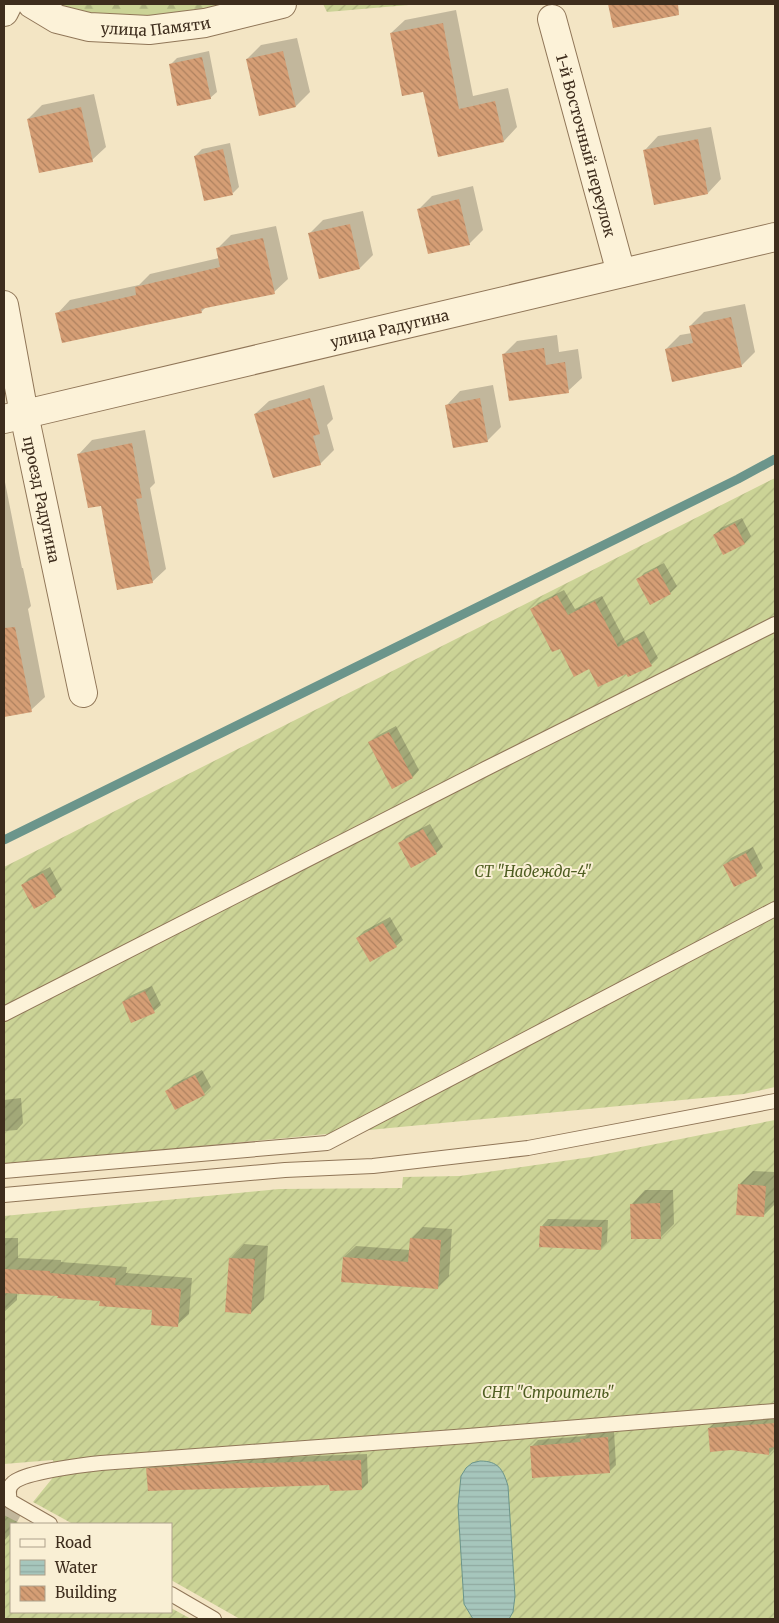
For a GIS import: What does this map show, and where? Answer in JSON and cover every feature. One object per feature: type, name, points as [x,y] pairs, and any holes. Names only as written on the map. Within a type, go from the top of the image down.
[{"type":"street","points":[[4,12],[8,4]]},
{"type":"street","name":"улица Памяти","points":[[32,4],[57,19],[89,27],[148,30],[205,23],[282,4]]},
{"type":"street","name":"1-й Восточный переулок","points":[[552,19],[621,273]]},
{"type":"street","name":"улица Радугина","points":[[14,416],[775,237]]},
{"type":"street","name":"проезд Радугина","points":[[4,305],[14,416],[83,693]]},
{"type":"lane","points":[[4,1014],[494,764],[775,624]]},
{"type":"lane","points":[[4,1171],[327,1143],[775,909]]},
{"type":"lane","points":[[4,1195],[275,1171],[373,1166],[528,1148],[775,1101]]},
{"type":"lane","points":[[48,1523],[10,1501],[8,1492],[12,1483],[48,1471],[101,1462],[468,1436],[775,1410]]},
{"type":"lane","points":[[172,1595],[214,1619]]},
{"type":"green space","points":[[62,4],[240,4],[121,19],[64,10]]},
{"type":"green space","points":[[323,4],[420,4],[327,12]]},
{"type":"green space","name":"СТ \"Надежда-4\"","points":[[775,478],[775,1087],[744,1094],[4,1165],[4,867]]},
{"type":"green space","name":"СНТ \"Строитель\"","points":[[775,1120],[775,1619],[240,1619],[172,1581],[172,1523],[71,1523],[33,1502],[55,1475],[53,1460],[4,1464],[4,1216],[279,1189],[402,1188],[403,1177],[460,1176],[591,1157]]},
{"type":"green space","points":[[4,1515],[19,1523],[10,1523],[10,1613],[172,1613],[172,1609],[191,1619],[4,1619]]},
{"type":"water","points":[[486,1461],[499,1467],[508,1486],[515,1596],[513,1612],[509,1619],[473,1619],[464,1604],[458,1506],[461,1476],[472,1463]]},
{"type":"building","points":[[608,4],[678,4],[679,15],[613,28]]},
{"type":"building","points":[[443,23],[459,109],[495,101],[504,142],[438,157],[423,92],[402,96],[390,33]]},
{"type":"building","points":[[283,51],[296,107],[259,116],[246,59]]},
{"type":"building","points":[[202,57],[211,99],[177,106],[169,64]]},
{"type":"building","points":[[81,107],[93,162],[39,173],[27,119]]},
{"type":"building","points":[[698,139],[708,194],[654,205],[643,150]]},
{"type":"building","points":[[223,149],[233,195],[204,201],[194,156]]},
{"type":"building","points":[[459,199],[470,245],[428,254],[417,209]]},
{"type":"building","points":[[350,224],[360,269],[319,279],[308,233]]},
{"type":"building","points":[[263,238],[275,294],[201,309],[202,313],[62,343],[55,313],[136,295],[135,287],[220,267],[216,248]]},
{"type":"building","points":[[731,317],[742,367],[672,382],[665,349],[693,343],[689,326]]},
{"type":"building","points":[[544,348],[546,365],[565,362],[569,393],[509,401],[502,354]]},
{"type":"building","points":[[310,398],[320,434],[313,436],[321,465],[273,478],[254,414]]},
{"type":"building","points":[[480,398],[488,442],[453,448],[445,405]]},
{"type":"building","points":[[132,443],[142,498],[136,499],[153,583],[117,590],[101,506],[88,508],[77,454]]},
{"type":"building","points":[[735,523],[745,544],[723,555],[713,535]]},
{"type":"building","points":[[657,568],[671,594],[650,605],[636,579]]},
{"type":"building","points":[[557,595],[568,615],[595,601],[618,647],[637,637],[652,666],[628,677],[626,674],[598,687],[589,669],[574,677],[560,649],[552,652],[530,609]]},
{"type":"building","points":[[15,627],[32,712],[4,717],[4,628]]},
{"type":"building","points":[[389,732],[413,778],[392,789],[368,742]]},
{"type":"building","points":[[423,829],[437,854],[411,868],[398,843]]},
{"type":"building","points":[[746,853],[757,876],[734,887],[723,865]]},
{"type":"building","points":[[43,873],[56,897],[34,909],[21,885]]},
{"type":"building","points":[[383,923],[397,947],[370,962],[356,938]]},
{"type":"building","points":[[145,991],[155,1013],[131,1023],[122,1002]]},
{"type":"building","points":[[195,1075],[205,1095],[175,1110],[165,1091]]},
{"type":"building","points":[[738,1184],[766,1186],[764,1217],[736,1215]]},
{"type":"building","points":[[660,1203],[661,1239],[631,1239],[630,1204]]},
{"type":"building","points":[[540,1226],[602,1227],[601,1250],[539,1247]]},
{"type":"building","points":[[410,1238],[441,1240],[438,1289],[341,1282],[343,1257],[408,1262]]},
{"type":"building","points":[[229,1258],[255,1259],[251,1314],[225,1312]]},
{"type":"building","points":[[4,1269],[50,1271],[50,1273],[116,1278],[115,1285],[181,1289],[178,1327],[151,1325],[152,1310],[99,1306],[100,1301],[57,1298],[58,1296],[4,1293]]},
{"type":"building","points":[[775,1423],[775,1447],[769,1448],[769,1455],[731,1450],[710,1452],[708,1428]]},
{"type":"building","points":[[608,1437],[610,1473],[532,1478],[530,1446],[581,1442],[580,1439]]},
{"type":"building","points":[[361,1460],[362,1490],[330,1491],[329,1485],[148,1491],[146,1468],[240,1463]]},
{"type":"waterway","points":[[4,840],[738,479],[775,459]]}]
